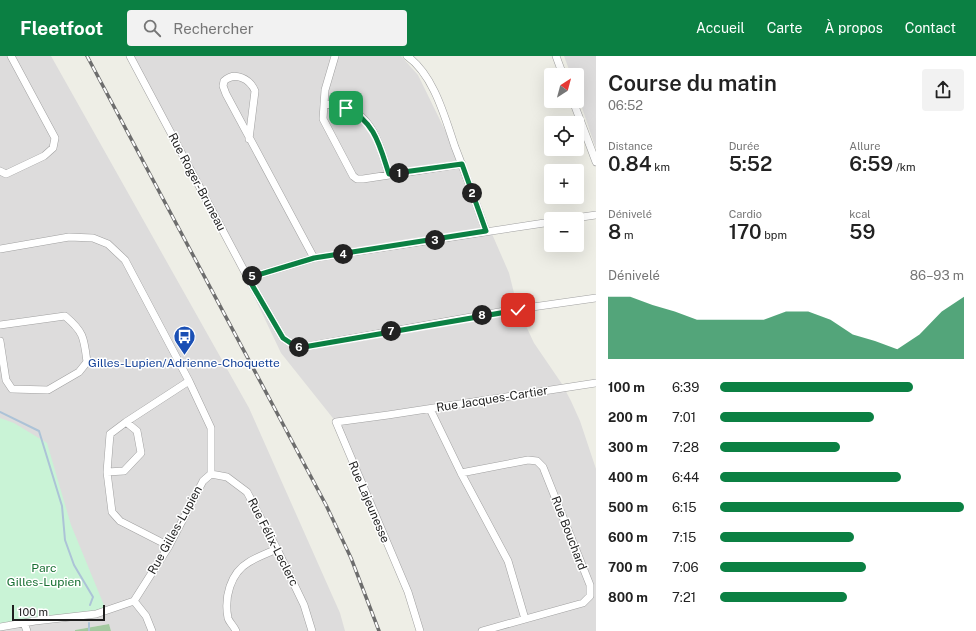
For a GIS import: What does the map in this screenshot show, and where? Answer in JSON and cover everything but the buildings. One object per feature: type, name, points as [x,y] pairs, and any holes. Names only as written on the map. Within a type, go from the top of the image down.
[{"type":"street","points":[[0,171],[6,174],[44,156],[53,148],[55,138],[11,56]]},
{"type":"street","name":"Rue Roger-Bruneau","points":[[130,56],[248,278],[283,338],[298,348],[498,313],[596,298]]},
{"type":"street","points":[[334,56],[325,90],[324,119],[352,176],[357,179],[363,179],[462,164]]},
{"type":"street","points":[[407,56],[422,71],[428,80],[439,104],[486,231]]},
{"type":"street","points":[[556,56],[560,68]]},
{"type":"street","points":[[249,139],[255,91],[243,77],[231,77],[224,81],[223,86],[249,139],[314,258]]},
{"type":"street","points":[[324,104],[346,108],[355,112],[368,124],[379,141],[389,174]]},
{"type":"street","points":[[576,108],[596,162]]},
{"type":"street","points":[[584,217],[596,215]]},
{"type":"street","points":[[248,278],[314,258],[544,223]]},
{"type":"street","name":"Rue Gilles-Lupien","points":[[0,249],[69,237],[93,238],[108,244],[125,260],[189,381],[211,428],[211,474],[203,481],[169,546],[134,601]]},
{"type":"street","points":[[0,325],[65,316],[77,326],[84,339],[87,362],[79,372],[48,390],[12,389],[6,380],[0,341]]},
{"type":"street","points":[[169,546],[120,521],[112,512],[107,472],[110,434],[189,381]]},
{"type":"street","name":"Rue Jacques-Cartier","points":[[388,416],[596,383]]},
{"type":"street","points":[[430,409],[461,473],[508,561],[525,619]]},
{"type":"street","name":"Rue Lajeunesse","points":[[388,416],[336,422],[408,592],[420,631]]},
{"type":"street","points":[[107,472],[124,471],[142,453],[137,431],[126,422]]},
{"type":"street","name":"Rue Bouchard","points":[[461,473],[528,460],[536,461],[543,467],[590,585],[590,596],[583,603],[482,631]]},
{"type":"street","name":"Rue Félix-Leclerc","points":[[211,474],[227,477],[247,492],[304,605],[312,631]]},
{"type":"street","points":[[236,631],[235,627],[228,620],[227,595],[236,573],[248,563],[277,549]]},
{"type":"street","points":[[0,627],[96,614],[134,601],[146,616],[152,631]]},
{"type":"street","points":[[24,623],[26,631]]},
{"type":"shaded area","points":[[0,56],[51,56],[249,408],[340,613],[345,631],[111,631],[109,624],[75,631],[0,631]]},
{"type":"shaded area","points":[[127,56],[401,56],[418,75],[462,165],[509,273],[518,309],[534,343],[562,384],[571,401],[580,421],[596,469],[596,631],[422,631],[336,422],[281,353],[252,292]]},
{"type":"shaded area","points":[[564,56],[596,56],[596,149],[582,108],[584,108],[584,68],[568,68]]},
{"type":"green space","name":"Parc Gilles-Lupien","points":[[0,418],[14,423],[47,443],[71,525],[106,610],[0,626]]},
{"type":"green space","points":[[109,624],[111,631],[75,631],[75,630]]},
{"type":"waterway","points":[[0,412],[39,431],[62,506],[65,540],[74,565],[93,597],[90,605]]},
{"type":"waterway","points":[[89,623],[89,631]]},
{"type":"railway","points":[[87,56],[326,505],[351,558],[379,631]]},
{"type":"place","name":"Gilles-Lupien/Adrienne-Choquette","points":[[184,356]]},
{"type":"route","points":[[346,108],[355,112],[365,120],[375,134],[379,141],[389,174],[462,164],[486,231],[314,258],[248,278],[283,338],[298,348],[518,310]]}]
